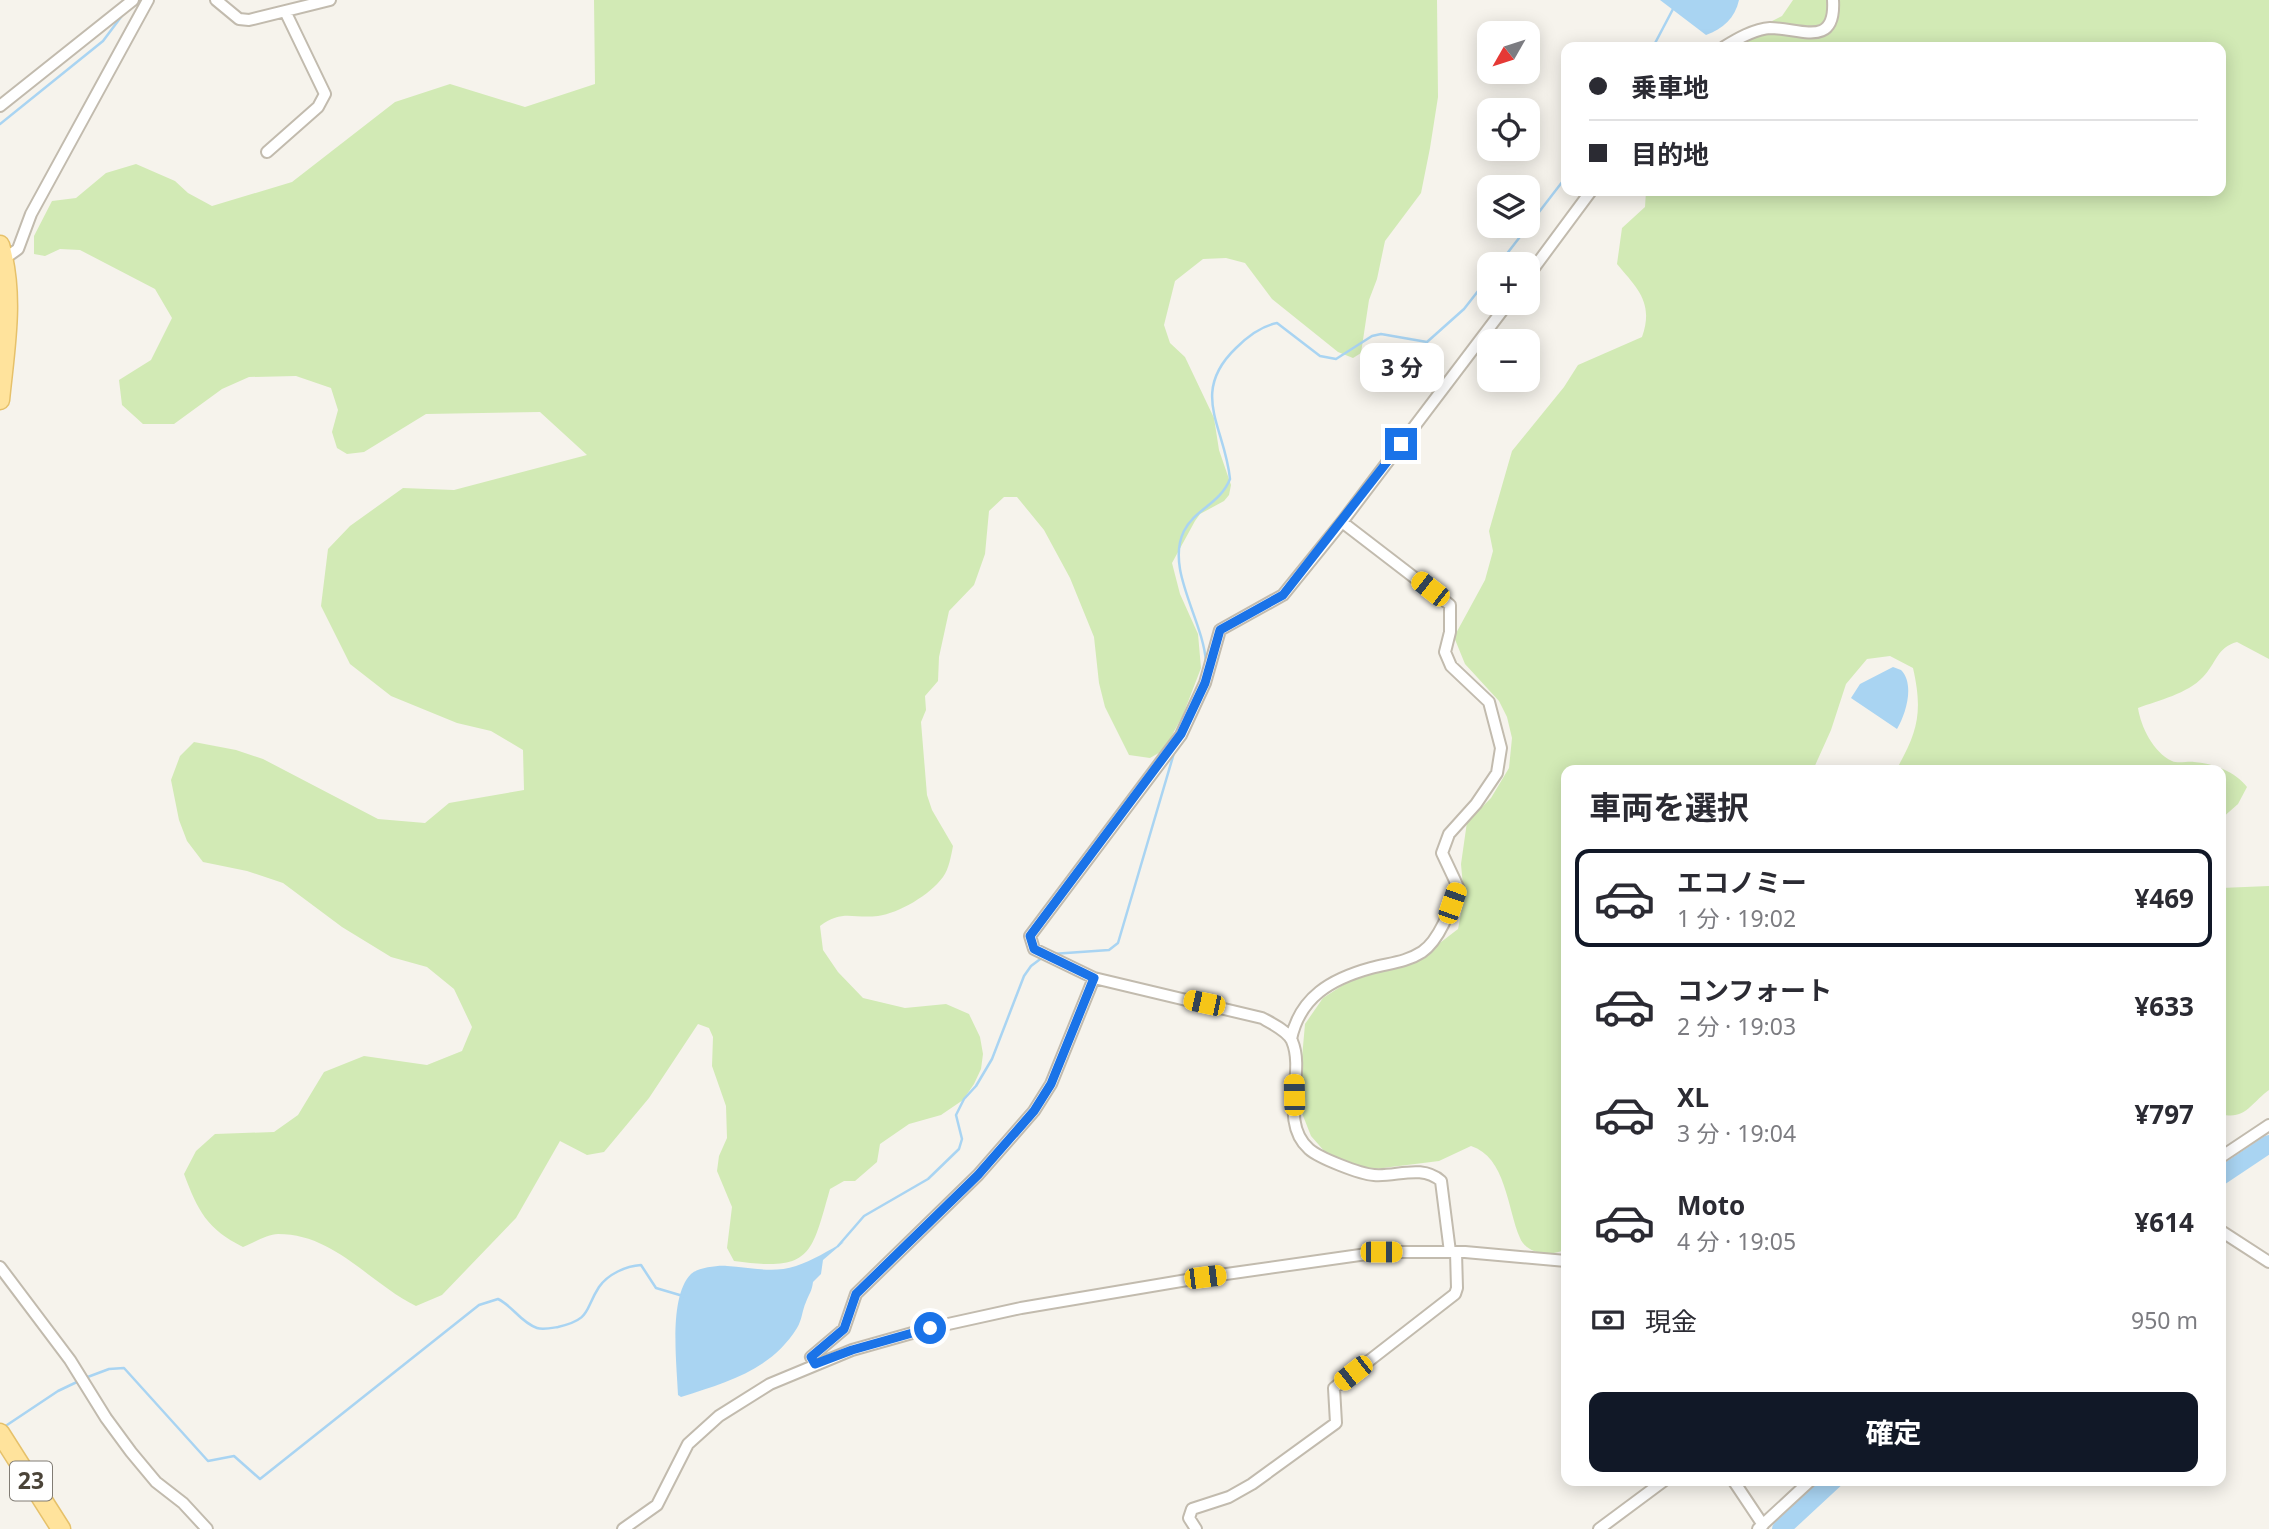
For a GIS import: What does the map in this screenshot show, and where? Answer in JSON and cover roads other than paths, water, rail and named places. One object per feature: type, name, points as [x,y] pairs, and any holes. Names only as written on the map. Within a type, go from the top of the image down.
[{"type":"main road","points":[[0,400],[8,325],[2,252]]},
{"type":"main road","name":"23","points":[[0,1433],[61,1529]]},
{"type":"street","points":[[0,106],[133,0]]},
{"type":"street","points":[[2,252],[19,248],[32,214],[148,0]]},
{"type":"street","points":[[216,0],[239,19],[249,20],[330,0]]},
{"type":"street","points":[[1734,42],[1758,30],[1770,28],[1814,34],[1831,24],[1834,16],[1833,0]]},
{"type":"street","points":[[267,152],[318,107],[325,94],[285,11]]},
{"type":"street","points":[[1540,260],[1587,196]]},
{"type":"street","points":[[1291,1039],[1262,1018],[1094,978],[1034,949],[1030,936],[1181,734],[1205,683],[1220,630],[1283,595],[1342,522],[1499,315]]},
{"type":"street","points":[[1196,1529],[1189,1518],[1195,1507],[1229,1497],[1252,1484],[1336,1423],[1334,1388],[1455,1294],[1457,1288],[1441,1181],[1435,1175],[1422,1171],[1376,1175],[1363,1173],[1310,1151],[1298,1135],[1294,1122],[1295,1056],[1291,1039],[1303,1006],[1316,993],[1371,968],[1398,963],[1424,951],[1447,919],[1458,887],[1442,853],[1449,834],[1476,804],[1497,773],[1501,748],[1489,702],[1451,666],[1445,652],[1450,632],[1450,605],[1342,522]]},
{"type":"street","points":[[815,1364],[811,1357],[844,1329],[856,1294],[978,1175],[1034,1111],[1051,1084],[1094,978]]},
{"type":"street","points":[[2226,1154],[2269,1125]]},
{"type":"street","points":[[2226,1234],[2269,1262]]},
{"type":"street","points":[[623,1529],[657,1505],[688,1444],[719,1416],[770,1384],[852,1350],[930,1328],[1091,1295],[1381,1252],[1453,1252],[1561,1261]]},
{"type":"street","points":[[0,1267],[70,1360],[131,1452],[156,1482],[183,1503],[207,1529]]},
{"type":"street","points":[[1598,1529],[1657,1486]]},
{"type":"street","points":[[1736,1486],[1760,1527],[1804,1486]]},
{"type":"water","points":[[1660,0],[1739,0],[1735,12],[1727,22],[1706,35]]},
{"type":"water","points":[[1893,667],[1901,670],[1908,683],[1908,699],[1897,729],[1851,698],[1860,684]]},
{"type":"water","points":[[844,1242],[823,1260],[821,1274],[813,1282],[799,1325],[774,1355],[761,1365],[731,1380],[681,1397],[678,1395],[675,1332],[679,1298],[691,1274],[718,1266],[770,1270],[787,1268],[808,1261]]},
{"type":"waterway","points":[[1656,42],[1673,9]]},
{"type":"waterway","points":[[0,124],[103,41],[124,13]]},
{"type":"waterway","points":[[1508,252],[1561,183]]},
{"type":"waterway","points":[[1206,662],[1199,629],[1182,578],[1179,546],[1189,523],[1220,495],[1230,479],[1212,396],[1222,364],[1250,336],[1277,323],[1320,356],[1336,359],[1372,336],[1381,334],[1427,342],[1464,309],[1477,292]]},
{"type":"waterway","points":[[1052,954],[1109,950],[1118,943],[1174,753]]},
{"type":"waterway","points":[[838,1246],[864,1216],[928,1179],[959,1149],[962,1139],[956,1115],[992,1059],[1024,976],[1031,966],[1043,957]]},
{"type":"waterway","points":[[2226,1173],[2269,1144]]},
{"type":"waterway","points":[[85,1378],[109,1369],[124,1368],[208,1461],[234,1456],[260,1479],[479,1305],[498,1299],[537,1328],[558,1327],[582,1317],[607,1278],[623,1269],[641,1265],[656,1288],[683,1296]]},
{"type":"waterway","points":[[4,1427],[58,1391],[79,1381]]},
{"type":"waterway","points":[[1781,1529],[1828,1486]]}]
